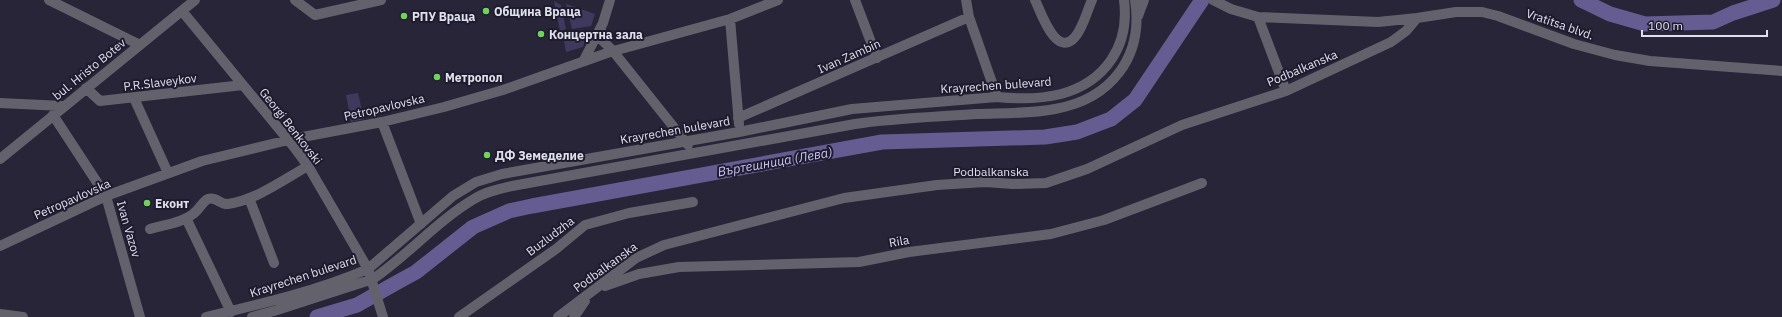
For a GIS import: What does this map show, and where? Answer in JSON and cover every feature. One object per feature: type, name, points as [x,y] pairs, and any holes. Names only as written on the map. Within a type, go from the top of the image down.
[{"type":"street","points":[[49,0],[140,45]]},
{"type":"street","name":"bul. Hristo Botev","points":[[0,159],[194,0]]},
{"type":"street","points":[[295,0],[315,14],[351,3],[381,0]]},
{"type":"street","points":[[584,60],[600,29],[610,0]]},
{"type":"street","name":"Petropavlovska","points":[[0,246],[106,196],[202,161],[288,141],[382,122],[503,90],[584,60],[730,19],[778,0]]},
{"type":"street","points":[[855,0],[877,58]]},
{"type":"street","points":[[966,0],[969,17],[997,97]]},
{"type":"street","points":[[1035,0],[1050,32],[1056,39],[1062,42],[1070,41],[1076,36],[1092,0]]},
{"type":"street","name":"Krayrechen bulevard","points":[[206,317],[269,302],[354,275],[368,269],[453,196],[468,186],[489,177],[686,140],[740,132],[858,108],[997,97],[1033,97],[1060,94],[1080,86],[1096,76],[1110,62],[1120,43],[1125,21],[1124,0]]},
{"type":"street","name":"Krayrechen bulevard","points":[[252,317],[374,283],[385,271],[447,218],[474,198],[490,191],[875,121],[1042,111],[1076,104],[1096,95],[1114,80],[1126,62],[1133,43],[1136,24],[1135,0]]},
{"type":"street","points":[[1136,24],[1144,0]]},
{"type":"street","name":"Vratitsa blvd.","points":[[1216,2],[1232,9],[1258,17],[1378,22],[1456,12],[1482,12],[1498,16],[1574,44],[1615,55],[1650,61],[1782,71]]},
{"type":"street","name":"Georgi Benkovski","points":[[182,11],[308,166],[368,269],[374,283],[383,316]]},
{"type":"street","name":"Ivan Zambin","points":[[738,118],[969,17]]},
{"type":"street","points":[[1258,17],[1286,91]]},
{"type":"street","name":"Podbalkanska","points":[[558,317],[636,258],[664,245],[844,198],[945,184],[985,182],[1013,184],[1046,183],[1087,169],[1182,125],[1286,91],[1391,42],[1406,31],[1417,18]]},
{"type":"street","points":[[730,19],[738,118],[742,145]]},
{"type":"street","points":[[600,29],[602,39],[686,140],[692,154]]},
{"type":"street","name":"P.R.Slaveykov","points":[[86,88],[100,102],[242,85]]},
{"type":"street","points":[[134,98],[168,173]]},
{"type":"street","points":[[0,103],[63,106]]},
{"type":"street","name":"Ivan Vazov","points":[[53,115],[106,196],[140,317]]},
{"type":"street","points":[[382,122],[421,224]]},
{"type":"street","points":[[150,229],[186,218],[193,214],[207,199],[214,198],[223,204],[228,204],[249,198],[308,166]]},
{"type":"street","name":"Rila","points":[[596,289],[639,274],[680,267],[858,262],[909,252],[1051,234],[1104,220],[1202,183]]},
{"type":"street","points":[[249,198],[274,263]]},
{"type":"street","name":"Buzludzha","points":[[459,317],[556,249],[585,225],[629,213],[693,202]]},
{"type":"street","points":[[186,218],[231,312]]},
{"type":"street","points":[[574,317],[581,305],[596,289]]},
{"type":"street","points":[[0,314],[23,317]]},
{"type":"shaded area","points":[[554,1],[561,5],[566,29],[560,31]]},
{"type":"shaded area","points":[[566,4],[595,14],[591,26],[572,29]]},
{"type":"shaded area","points":[[587,31],[588,33],[583,47],[566,52],[563,36]]},
{"type":"shaded area","points":[[358,93],[364,119],[351,122],[346,95]]},
{"type":"waterway","name":"Въртешница (Лева)","points":[[317,317],[357,305],[416,272],[473,227],[509,211],[882,142],[1045,137],[1077,132],[1111,119],[1135,100],[1202,0]]},
{"type":"waterway","name":"Въртешница (Лева)","points":[[1581,0],[1610,14],[1645,24],[1713,22],[1733,13],[1773,0]]},
{"type":"place","name":"Община Враца","points":[[486,11]]},
{"type":"place","name":"РПУ Враца","points":[[404,16]]},
{"type":"place","name":"Концертна зала","points":[[541,34]]},
{"type":"place","name":"Метропол","points":[[437,77]]},
{"type":"place","name":"ДФ Земеделие","points":[[487,155]]},
{"type":"place","name":"Еконт","points":[[147,203]]}]
